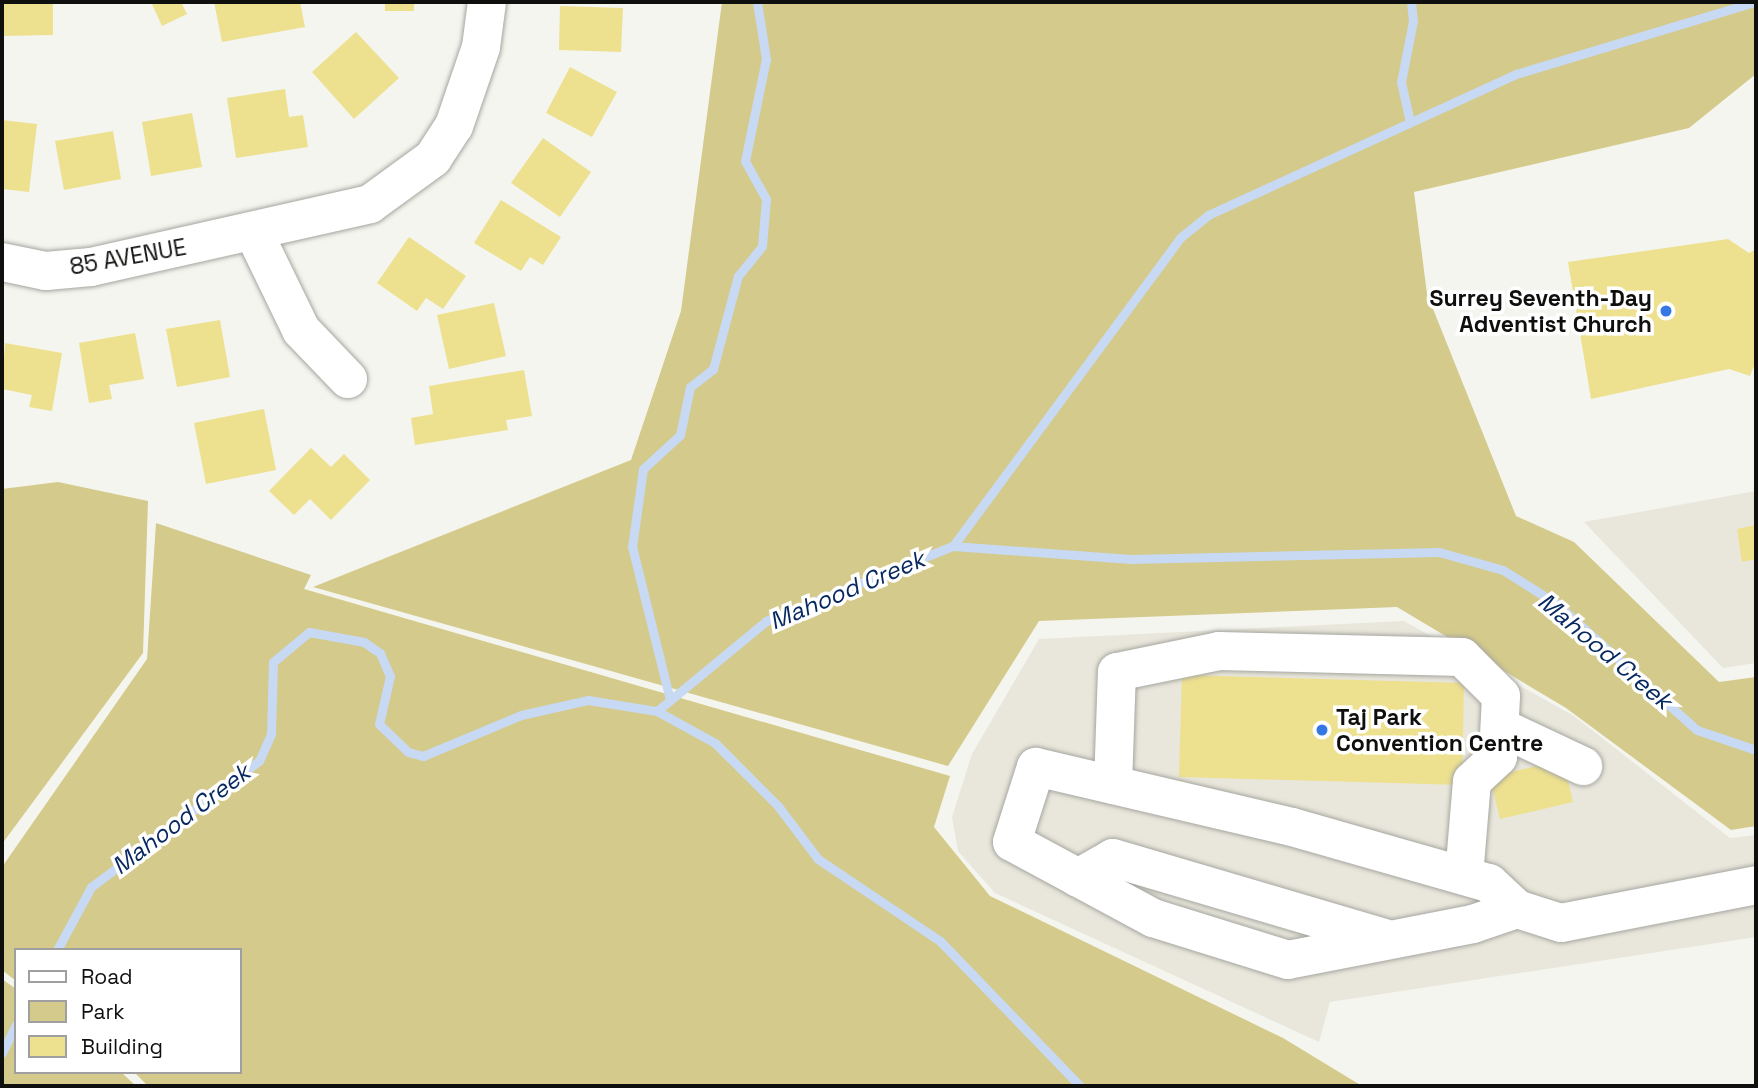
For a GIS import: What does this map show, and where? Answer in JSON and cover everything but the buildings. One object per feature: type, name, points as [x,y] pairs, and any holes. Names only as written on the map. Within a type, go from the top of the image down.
[{"type":"street","name":"85 AVENUE","points":[[2,262],[46,271],[91,267],[254,233],[370,204],[433,158],[471,88],[486,2]]},
{"type":"street","points":[[254,233],[302,330],[348,379]]},
{"type":"street","points":[[1114,785],[1118,672],[1219,651],[1462,657],[1501,696],[1498,757],[1472,781],[1464,876]]},
{"type":"street","points":[[1500,727],[1583,766]]},
{"type":"street","points":[[1517,909],[1473,925],[1288,960],[1153,918],[1012,842],[1036,767],[1489,883],[1517,909],[1561,923],[1756,885]]},
{"type":"shaded area","points":[[1756,491],[1756,663],[1723,668],[1584,522]]},
{"type":"shaded area","points":[[1404,621],[1574,716],[1730,838],[1756,835],[1756,937],[1330,1002],[1319,1042],[995,893],[958,851],[952,817],[972,754],[1039,639]]},
{"type":"green space","points":[[722,2],[1756,2],[1756,74],[1689,128],[1414,192],[1427,294],[1516,516],[1574,542],[1719,682],[1756,677],[1756,826],[1731,830],[1566,708],[1397,607],[1039,621],[948,766],[313,587],[631,460],[681,311]]},
{"type":"green space","points":[[58,482],[148,501],[143,653],[2,844],[2,489]]},
{"type":"green space","points":[[156,523],[311,575],[304,589],[950,776],[934,827],[990,896],[1283,1038],[1362,1086],[148,1086],[136,1074],[242,1074],[242,948],[14,948],[14,979],[2,970],[2,867],[147,659]]},
{"type":"green space","points":[[2,979],[14,988],[14,1074],[123,1074],[136,1086],[2,1086]]},
{"type":"waterway","points":[[670,700],[632,547],[643,469],[680,435],[690,387],[713,369],[738,276],[762,246],[766,199],[745,161],[766,59],[757,2]]},
{"type":"waterway","points":[[1410,122],[1401,82],[1413,21],[1411,2]]},
{"type":"waterway","points":[[953,546],[1181,237],[1208,215],[1516,74],[1754,2]]},
{"type":"waterway","name":"Mahood Creek","points":[[58,948],[91,887],[259,761],[271,734],[273,662],[309,632],[364,642],[380,653],[390,676],[379,724],[408,752],[423,756],[521,715],[588,700],[657,711],[766,621],[953,546],[1131,559],[1439,552],[1503,570],[1557,604],[1697,730],[1756,750]]},
{"type":"waterway","points":[[657,711],[715,743],[778,806],[818,859],[940,941],[1080,1086]]},
{"type":"waterway","name":"Mahood Creek","points":[[2,1053],[14,1028]]},
{"type":"place","name":"Surrey Seventh-Day Adventist Church","points":[[1666,311]]},
{"type":"place","name":"Taj Park Convention Centre","points":[[1322,730]]}]
